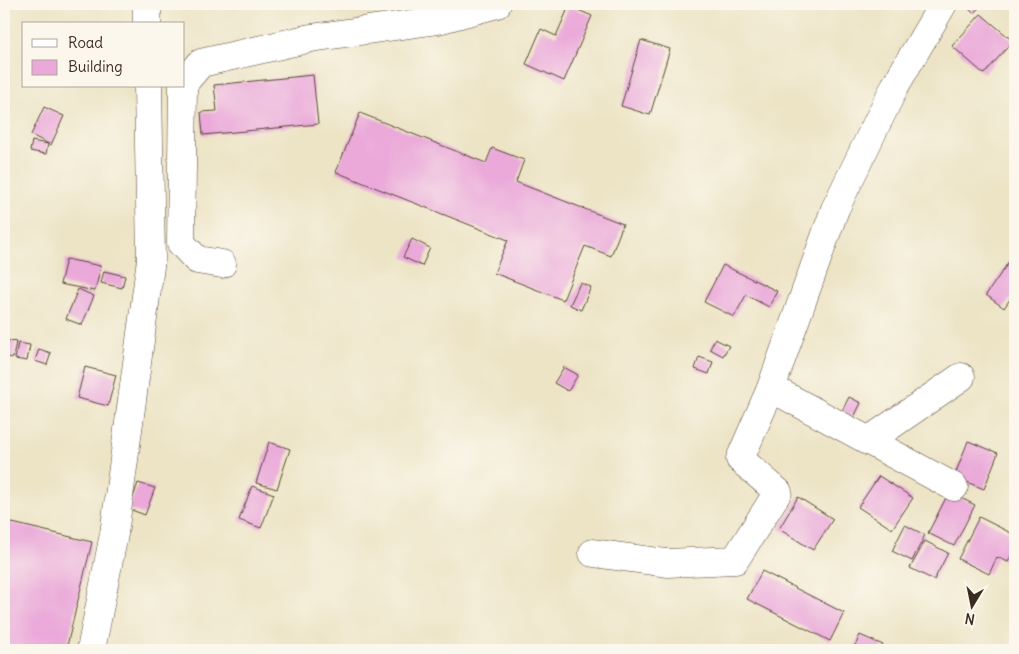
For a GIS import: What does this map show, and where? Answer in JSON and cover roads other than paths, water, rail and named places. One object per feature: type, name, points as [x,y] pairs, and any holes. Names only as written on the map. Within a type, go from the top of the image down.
[{"type":"street","points":[[147,4],[147,22]]},
{"type":"street","points":[[185,83],[201,63],[311,38],[438,20],[497,4]]},
{"type":"street","points":[[593,552],[667,562],[735,560],[778,492],[740,459],[771,388],[835,209],[895,86],[943,4]]},
{"type":"street","points":[[91,650],[114,534],[151,259],[148,88]]},
{"type":"street","points":[[183,88],[181,243],[197,260],[222,264]]},
{"type":"street","points":[[868,441],[961,377]]},
{"type":"street","points":[[771,388],[954,487]]}]
